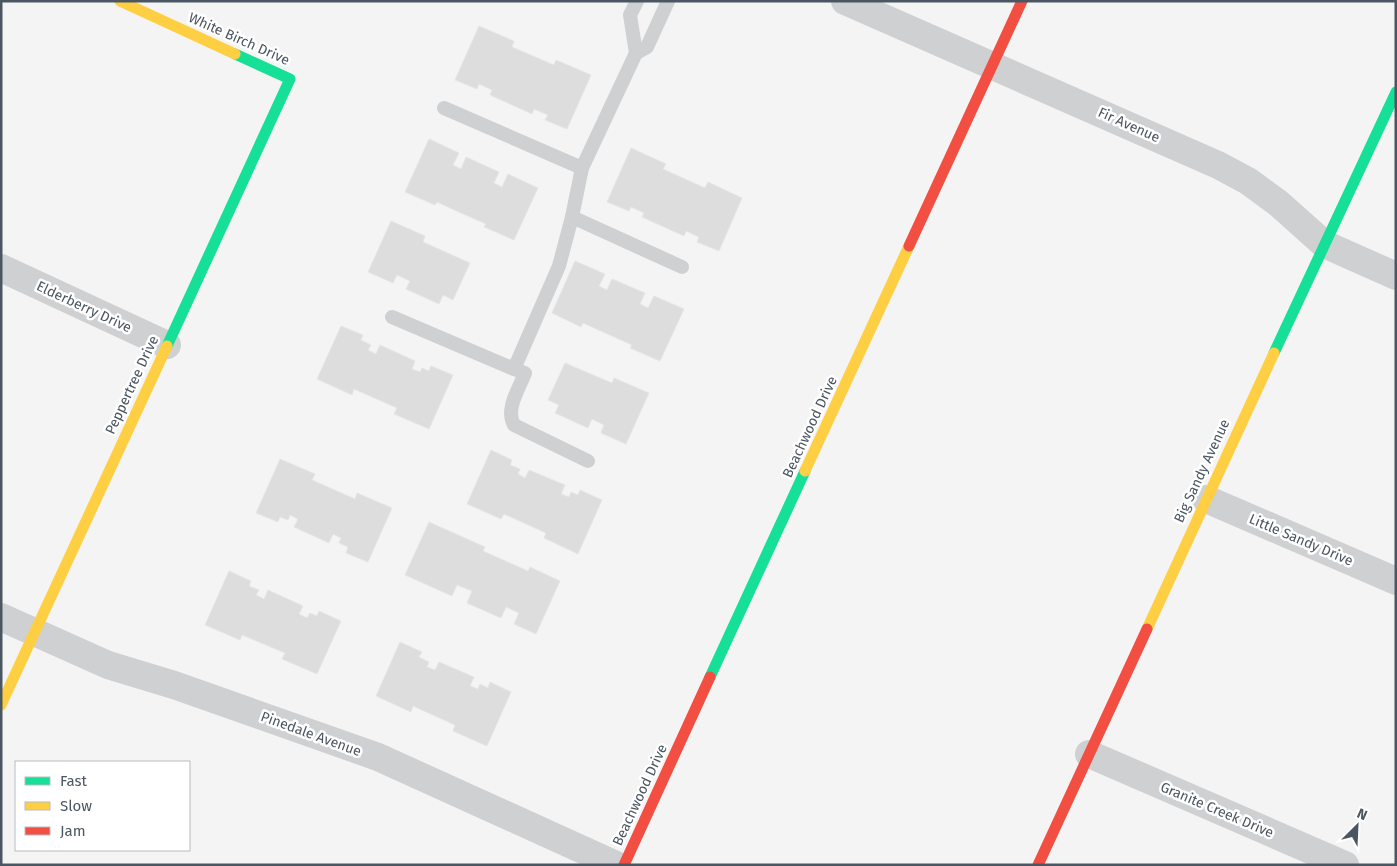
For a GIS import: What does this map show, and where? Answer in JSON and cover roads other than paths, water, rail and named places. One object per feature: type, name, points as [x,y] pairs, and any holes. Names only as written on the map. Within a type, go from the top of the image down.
[{"type":"street","name":"Fir Avenue","points":[[845,1],[1218,164],[1248,181],[1278,203],[1324,244],[1396,276]]},
{"type":"street","name":"Beachwood Drive","points":[[624,865],[1022,1]]},
{"type":"street","name":"White Birch Drive","points":[[122,2],[290,79]]},
{"type":"street","name":"Peppertree Drive","points":[[1,705],[290,79]]},
{"type":"street","name":"Big Sandy Avenue","points":[[1038,865],[1396,92]]},
{"type":"street","name":"Elderberry Drive","points":[[1,268],[167,345]]},
{"type":"street","name":"Little Sandy Drive","points":[[1206,499],[1396,581]]},
{"type":"street","name":"Pinedale Avenue","points":[[1,617],[108,665],[174,685],[378,757],[616,865]]},
{"type":"street","name":"Granite Creek Drive","points":[[1089,754],[1346,865]]},
{"type":"lane","points":[[514,369],[559,266],[582,168],[636,53],[630,15],[636,1]]},
{"type":"lane","points":[[636,53],[647,47],[668,1]]},
{"type":"lane","points":[[444,108],[582,168]]},
{"type":"lane","points":[[572,217],[682,267]]},
{"type":"lane","points":[[392,317],[524,373],[511,410],[510,418],[514,425],[588,461]]}]
